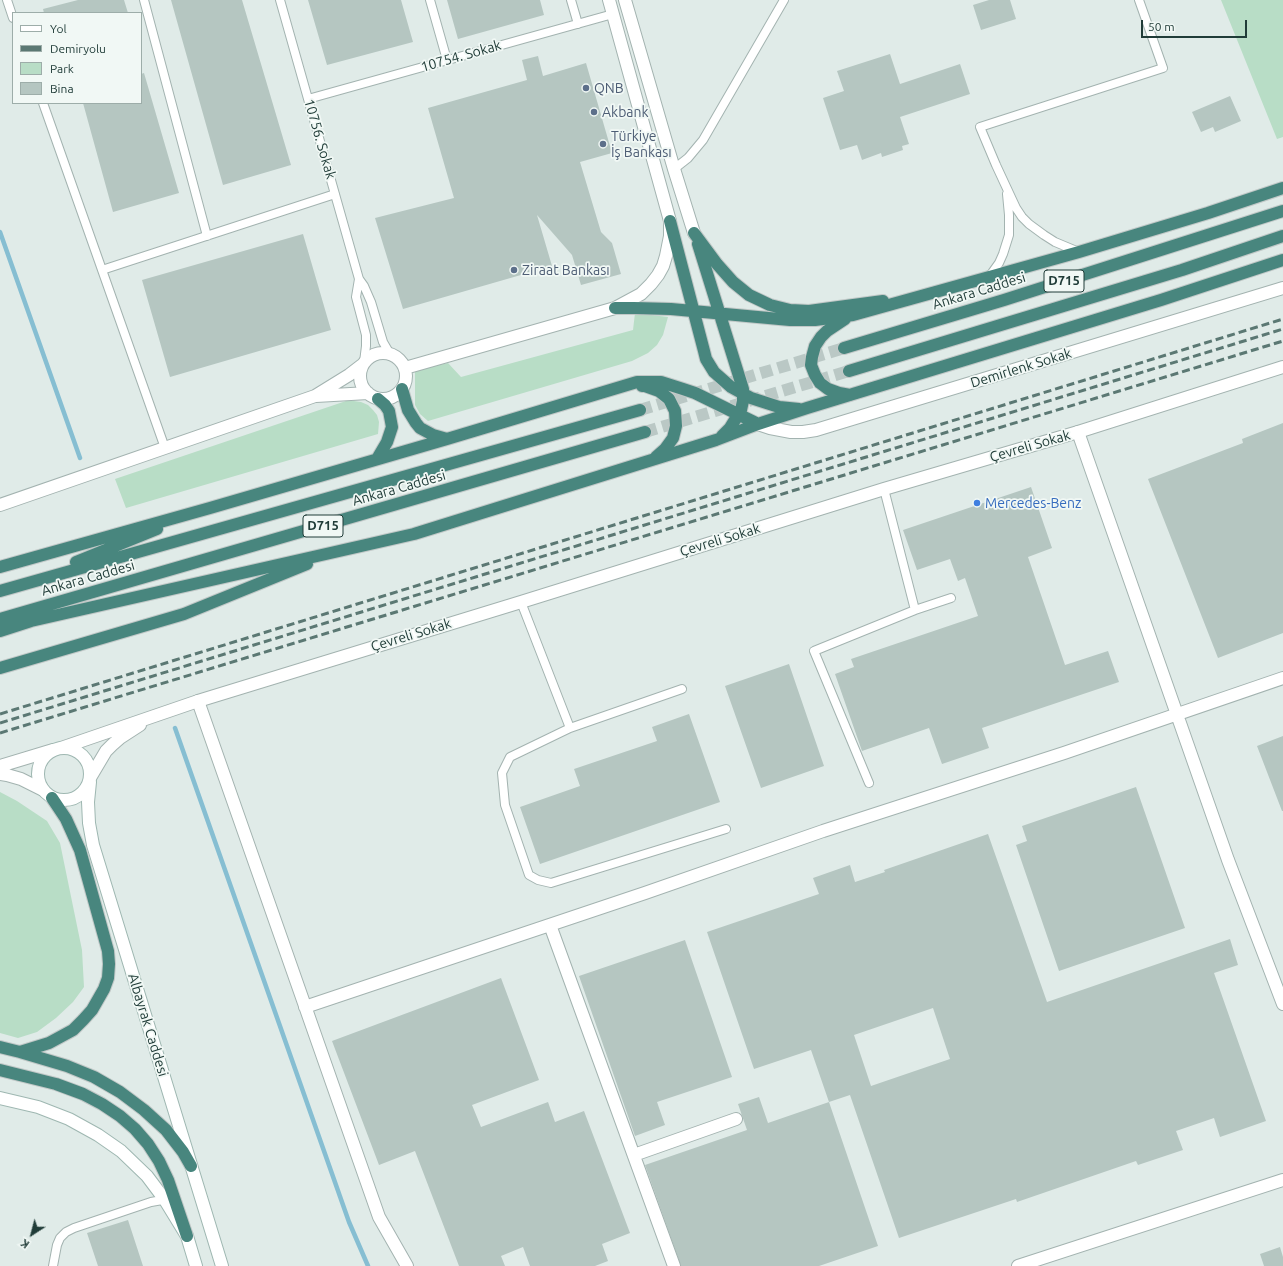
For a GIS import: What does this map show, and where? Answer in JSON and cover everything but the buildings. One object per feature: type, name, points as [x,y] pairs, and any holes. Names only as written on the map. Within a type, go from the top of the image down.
[{"type":"highway","points":[[850,395],[828,389],[820,383],[811,365],[815,346],[820,337],[834,325],[853,316],[1079,252],[1208,213],[1283,188]]},
{"type":"highway","name":"Ankara Caddesi","points":[[844,348],[1004,300],[1283,211]]},
{"type":"highway","points":[[670,221],[704,351],[714,372],[722,380],[744,395],[758,401],[779,407],[803,409]]},
{"type":"highway","points":[[694,233],[717,264],[733,282],[749,295],[770,305],[790,310],[809,311],[884,301],[905,301]]},
{"type":"highway","points":[[694,233],[741,378],[744,395],[739,415],[730,428],[716,440]]},
{"type":"highway","name":"D715","points":[[849,371],[1182,270],[1283,236]]},
{"type":"highway","points":[[0,631],[31,621],[414,534],[654,460],[803,409],[1154,302],[1283,260]]},
{"type":"highway","points":[[615,308],[655,308],[804,320],[853,316]]},
{"type":"highway","points":[[0,566],[210,508],[637,382],[661,382],[695,393],[758,424]]},
{"type":"highway","points":[[624,386],[646,386],[659,391],[669,399],[675,411],[676,426],[673,438],[654,460]]},
{"type":"highway","points":[[402,389],[408,410],[420,428],[433,435],[446,439]]},
{"type":"highway","points":[[373,396],[385,404],[389,411],[392,427],[387,442],[377,459]]},
{"type":"highway","name":"Ankara Caddesi","points":[[0,591],[640,410]]},
{"type":"highway","name":"Ankara Caddesi","points":[[0,619],[645,432]]},
{"type":"highway","points":[[20,585],[210,508]]},
{"type":"highway","points":[[0,668],[184,614],[343,550]]},
{"type":"highway","points":[[20,1052],[49,1043],[73,1030],[92,1010],[104,989],[108,978],[108,951],[80,850],[66,819],[47,794]]},
{"type":"highway","points":[[0,1047],[74,1069],[94,1077],[120,1092],[144,1110],[166,1130],[191,1166]]},
{"type":"highway","points":[[0,1070],[56,1084],[83,1094],[120,1116],[135,1129],[148,1144],[159,1161],[170,1199],[187,1236]]},
{"type":"street","points":[[405,368],[615,308],[641,294],[651,284],[663,266],[670,236],[670,221],[609,0]]},
{"type":"street","points":[[625,0],[694,233]]},
{"type":"street","name":"Demirlenk Sokak","points":[[758,424],[791,432],[816,430],[1283,288]]},
{"type":"street","points":[[0,505],[315,396],[349,375],[369,357],[376,354],[390,354],[399,359],[405,368],[406,382],[402,389],[392,397],[384,399],[373,396],[315,396]]},
{"type":"street","points":[[363,364],[360,372],[360,382],[363,388],[373,396]]},
{"type":"street","name":"Çevreli Sokak","points":[[158,714],[884,489],[1078,432],[1283,367]]},
{"type":"street","points":[[1078,432],[1228,860],[1283,1004]]},
{"type":"street","points":[[305,1007],[824,831],[1064,753],[1283,678]]},
{"type":"street","points":[[198,701],[379,1217],[408,1266]]},
{"type":"street","points":[[0,766],[57,749],[158,714]]},
{"type":"street","points":[[0,774],[21,779],[47,794],[64,801],[76,798],[86,790],[106,752],[112,745],[120,738],[158,714]]},
{"type":"street","points":[[47,794],[38,779],[38,768],[43,758],[57,749],[74,750],[85,758],[90,769],[90,780]]},
{"type":"street","name":"Albayrak Caddesi","points":[[90,780],[88,817],[93,845],[222,1266]]},
{"type":"street","points":[[550,925],[674,1266]]},
{"type":"street","points":[[0,1098],[38,1107],[55,1113],[98,1135],[121,1151],[170,1199]]},
{"type":"street","points":[[634,1155],[736,1119]]},
{"type":"street","points":[[1018,1266],[1283,1180]]},
{"type":"street","points":[[187,1236],[196,1266]]},
{"type":"lane","points":[[6,0],[12,15]]},
{"type":"lane","points":[[144,0],[207,236]]},
{"type":"lane","name":"10756. Sokak","points":[[280,0],[359,279],[371,302],[382,342],[390,354]]},
{"type":"lane","points":[[430,0],[447,60]]},
{"type":"lane","points":[[571,0],[578,24]]},
{"type":"lane","points":[[674,169],[688,158],[703,140],[784,0]]},
{"type":"lane","points":[[1079,252],[1055,242],[1029,224],[1016,208],[980,127],[1163,68],[1139,0]]},
{"type":"lane","name":"10754. Sokak","points":[[308,99],[613,14]]},
{"type":"lane","points":[[43,104],[165,448]]},
{"type":"lane","points":[[989,278],[999,263],[1009,235],[1010,215],[1006,185]]},
{"type":"lane","points":[[102,270],[335,194]]},
{"type":"lane","name":"10756. Sokak","points":[[359,279],[356,297],[366,335],[363,364]]},
{"type":"lane","points":[[884,489],[915,610]]},
{"type":"lane","points":[[869,783],[814,651],[915,610],[951,598]]},
{"type":"lane","points":[[521,602],[570,728]]},
{"type":"lane","points":[[682,690],[570,728],[510,757],[502,773],[505,805],[529,875],[538,880],[551,882],[726,829]]},
{"type":"lane","points":[[54,1266],[57,1245],[60,1238],[66,1232],[151,1202],[170,1199]]},
{"type":"green space","points":[[1221,0],[1283,0],[1283,137],[1277,139]]},
{"type":"green space","points":[[635,313],[668,317],[663,335],[657,345],[648,353],[632,361],[428,421],[420,414],[415,405],[415,370],[448,363],[461,377],[633,330]]},
{"type":"green space","points":[[346,401],[361,402],[368,405],[373,410],[377,415],[379,422],[378,434],[126,508],[115,479]]},
{"type":"green space","points":[[0,792],[17,801],[47,821],[60,843],[82,950],[84,987],[73,1002],[56,1018],[37,1032],[18,1038],[0,1033]]},
{"type":"waterway","points":[[0,232],[80,458]]},
{"type":"waterway","points":[[175,728],[349,1222],[368,1266]]},
{"type":"tunnel","points":[[640,410],[844,348]]},
{"type":"tunnel","points":[[645,432],[849,371]]},
{"type":"railway","points":[[0,714],[1283,319]]},
{"type":"railway","points":[[0,723],[1283,329]]},
{"type":"railway","points":[[0,733],[1283,341]]},
{"type":"place","name":"QNB","points":[[586,88]]},
{"type":"place","name":"Akbank","points":[[594,112]]},
{"type":"place","name":"Türkiye İş Bankası","points":[[603,144]]},
{"type":"place","name":"Ziraat Bankası","points":[[514,270]]},
{"type":"place","name":"Mercedes-Benz","points":[[977,503]]}]
